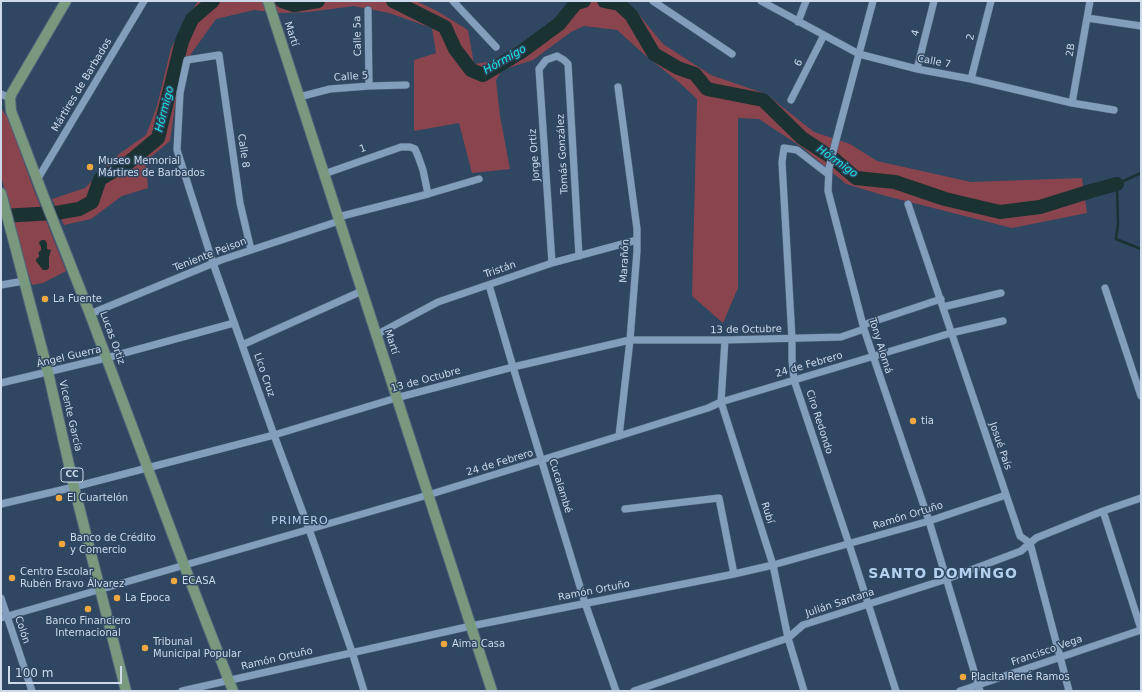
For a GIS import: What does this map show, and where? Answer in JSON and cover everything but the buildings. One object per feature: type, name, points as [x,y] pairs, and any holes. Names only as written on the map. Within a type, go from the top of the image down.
[{"type":"main road","name":"Lucas Ortiz","points":[[66,1],[12,93],[6,96],[233,691]]},
{"type":"main road","name":"Martí","points":[[268,1],[492,691]]},
{"type":"main road","name":"Vicente García","points":[[1,193],[48,372],[74,487],[126,691]]},
{"type":"street","name":"Mártires de Barbados","points":[[37,180],[144,1]]},
{"type":"street","points":[[453,1],[496,47]]},
{"type":"street","points":[[653,1],[732,54]]},
{"type":"street","name":"Calle 7","points":[[761,1],[859,54],[917,69],[971,79],[1072,103],[1114,110]]},
{"type":"street","points":[[798,22],[806,1]]},
{"type":"street","name":"Tony Alomá","points":[[873,1],[828,171],[828,191],[873,357],[929,521],[979,688]]},
{"type":"street","name":"4","points":[[917,69],[934,1]]},
{"type":"street","name":"2","points":[[971,79],[991,1]]},
{"type":"street","name":"2B","points":[[1072,103],[1090,1]]},
{"type":"street","name":"Calle 5a","points":[[368,10],[369,86]]},
{"type":"street","points":[[1087,18],[1141,26]]},
{"type":"street","name":"6","points":[[791,100],[824,35]]},
{"type":"street","name":"Lico Cruz","points":[[219,55],[187,60],[180,93],[177,150],[213,263],[309,529],[364,691]]},
{"type":"street","name":"Calle 8","points":[[219,55],[240,203],[251,250]]},
{"type":"street","name":"Tomás González","points":[[557,56],[568,64],[579,256]]},
{"type":"street","name":"Jorge Ortiz","points":[[552,263],[539,69],[546,60],[557,56]]},
{"type":"street","name":"Calle 5","points":[[299,97],[330,89],[406,85]]},
{"type":"street","name":"Marañón","points":[[618,87],[637,229],[630,340],[619,436]]},
{"type":"street","name":"1","points":[[324,174],[401,147],[410,147],[415,149],[418,156],[423,170],[428,194]]},
{"type":"street","name":"Ciro Redondo","points":[[828,171],[797,150],[784,148],[782,162],[794,380],[896,691]]},
{"type":"street","name":"Teniente Peison","points":[[90,314],[213,263],[338,219],[479,179]]},
{"type":"street","name":"Josué País","points":[[908,204],[1020,536],[1030,543],[1069,691]]},
{"type":"street","name":"Tristán","points":[[376,335],[438,302],[552,263],[637,240]]},
{"type":"street","points":[[1,285],[24,281]]},
{"type":"street","name":"Cucalambé","points":[[489,285],[585,603],[616,691]]},
{"type":"street","points":[[1105,288],[1141,396]]},
{"type":"street","points":[[242,345],[362,291]]},
{"type":"street","points":[[944,307],[1001,293]]},
{"type":"street","name":"13 de Octubre","points":[[1,504],[74,487],[274,435],[396,398],[513,367],[630,340],[725,340],[841,337],[941,299]]},
{"type":"street","name":"24 de Febrero","points":[[4,617],[428,495],[542,461],[708,408],[721,402],[951,333],[1003,321]]},
{"type":"street","name":"Ángel Guerra","points":[[1,383],[106,358],[234,323]]},
{"type":"street","name":"Rubí","points":[[725,340],[721,402],[773,565],[788,638],[804,691]]},
{"type":"street","name":"Ramón Ortuño","points":[[182,691],[471,626],[773,565],[929,521],[1006,495]]},
{"type":"street","points":[[625,509],[719,498],[734,574]]},
{"type":"street","name":"Julián Santana","points":[[634,691],[788,638],[803,625],[946,578],[1021,551],[1036,538],[1103,511],[1141,498]]},
{"type":"street","points":[[1103,511],[1141,629]]},
{"type":"street","name":"Colón","points":[[1,598],[4,617],[32,691]]},
{"type":"street","name":"Francisco Vega","points":[[960,691],[979,688],[1060,657],[1141,629]]},
{"type":"shaded area","points":[[198,1],[416,1],[437,11],[468,30],[474,64],[495,61],[549,25],[575,1],[620,1],[635,10],[663,44],[711,75],[766,94],[814,132],[850,144],[877,161],[971,182],[1082,178],[1087,213],[1012,228],[886,196],[846,184],[803,148],[759,119],[738,118],[738,288],[723,323],[692,296],[697,99],[681,84],[617,30],[584,26],[571,32],[533,60],[502,70],[496,80],[500,116],[510,169],[472,173],[459,123],[414,131],[414,60],[436,53],[432,28],[389,13],[354,6],[309,12],[280,13],[254,10],[216,19],[191,54],[175,106],[170,141],[146,161],[148,188],[122,196],[91,219],[64,225],[52,199],[85,188],[119,154],[146,135],[157,106],[171,48]]},
{"type":"shaded area","points":[[1,108],[9,120],[32,185],[66,271],[43,283],[32,285],[1,176]]},
{"type":"shaded area","points":[[42,240],[45,240],[47,243],[47,249],[51,250],[49,257],[49,268],[47,270],[43,270],[36,261],[39,257],[38,253],[41,250],[39,243]]},
{"type":"waterway","name":"Hórmigo","points":[[1,216],[56,213],[79,209],[92,202],[100,179],[128,163],[158,138],[182,41],[192,19],[213,1]]},
{"type":"waterway","name":"Hórmigo","points":[[282,1],[294,5],[318,1]]},
{"type":"waterway","name":"Hórmigo","points":[[393,1],[445,27],[455,49],[471,70],[483,75],[521,52],[559,24],[576,3],[584,1]]},
{"type":"waterway","name":"Hórmigo","points":[[604,1],[619,4],[631,15],[654,54],[678,68],[695,74],[707,89],[763,100],[802,138],[834,159],[856,178],[895,182],[945,199],[1000,212],[1040,207],[1117,184]]},
{"type":"waterway","points":[[1141,173],[1117,184],[1118,224],[1116,239],[1141,249]]},
{"type":"place","name":"Museo Memorial Mártires de Barbados","points":[[90,167]]},
{"type":"place","name":"La Fuente","points":[[45,299]]},
{"type":"place","name":"tia","points":[[913,421]]},
{"type":"place","name":"El Cuartelón","points":[[59,498]]},
{"type":"place","name":"Banco de Crédito y Comercio","points":[[62,544]]},
{"type":"place","name":"Centro Escolar Rubén Bravo Álvarez","points":[[12,578]]},
{"type":"place","name":"ECASA","points":[[174,581]]},
{"type":"place","name":"La Epoca","points":[[117,598]]},
{"type":"place","name":"Banco Financiero Internacional","points":[[88,609]]},
{"type":"place","name":"Aima Casa","points":[[444,644]]},
{"type":"place","name":"Tribunal Municipal Popular","points":[[145,648]]},
{"type":"place","name":"Placita René Ramos","points":[[963,677]]},
{"type":"district","name":"PRIMERO","points":[[300,521]]},
{"type":"district","name":"SANTO DOMINGO","points":[[943,574]]}]
